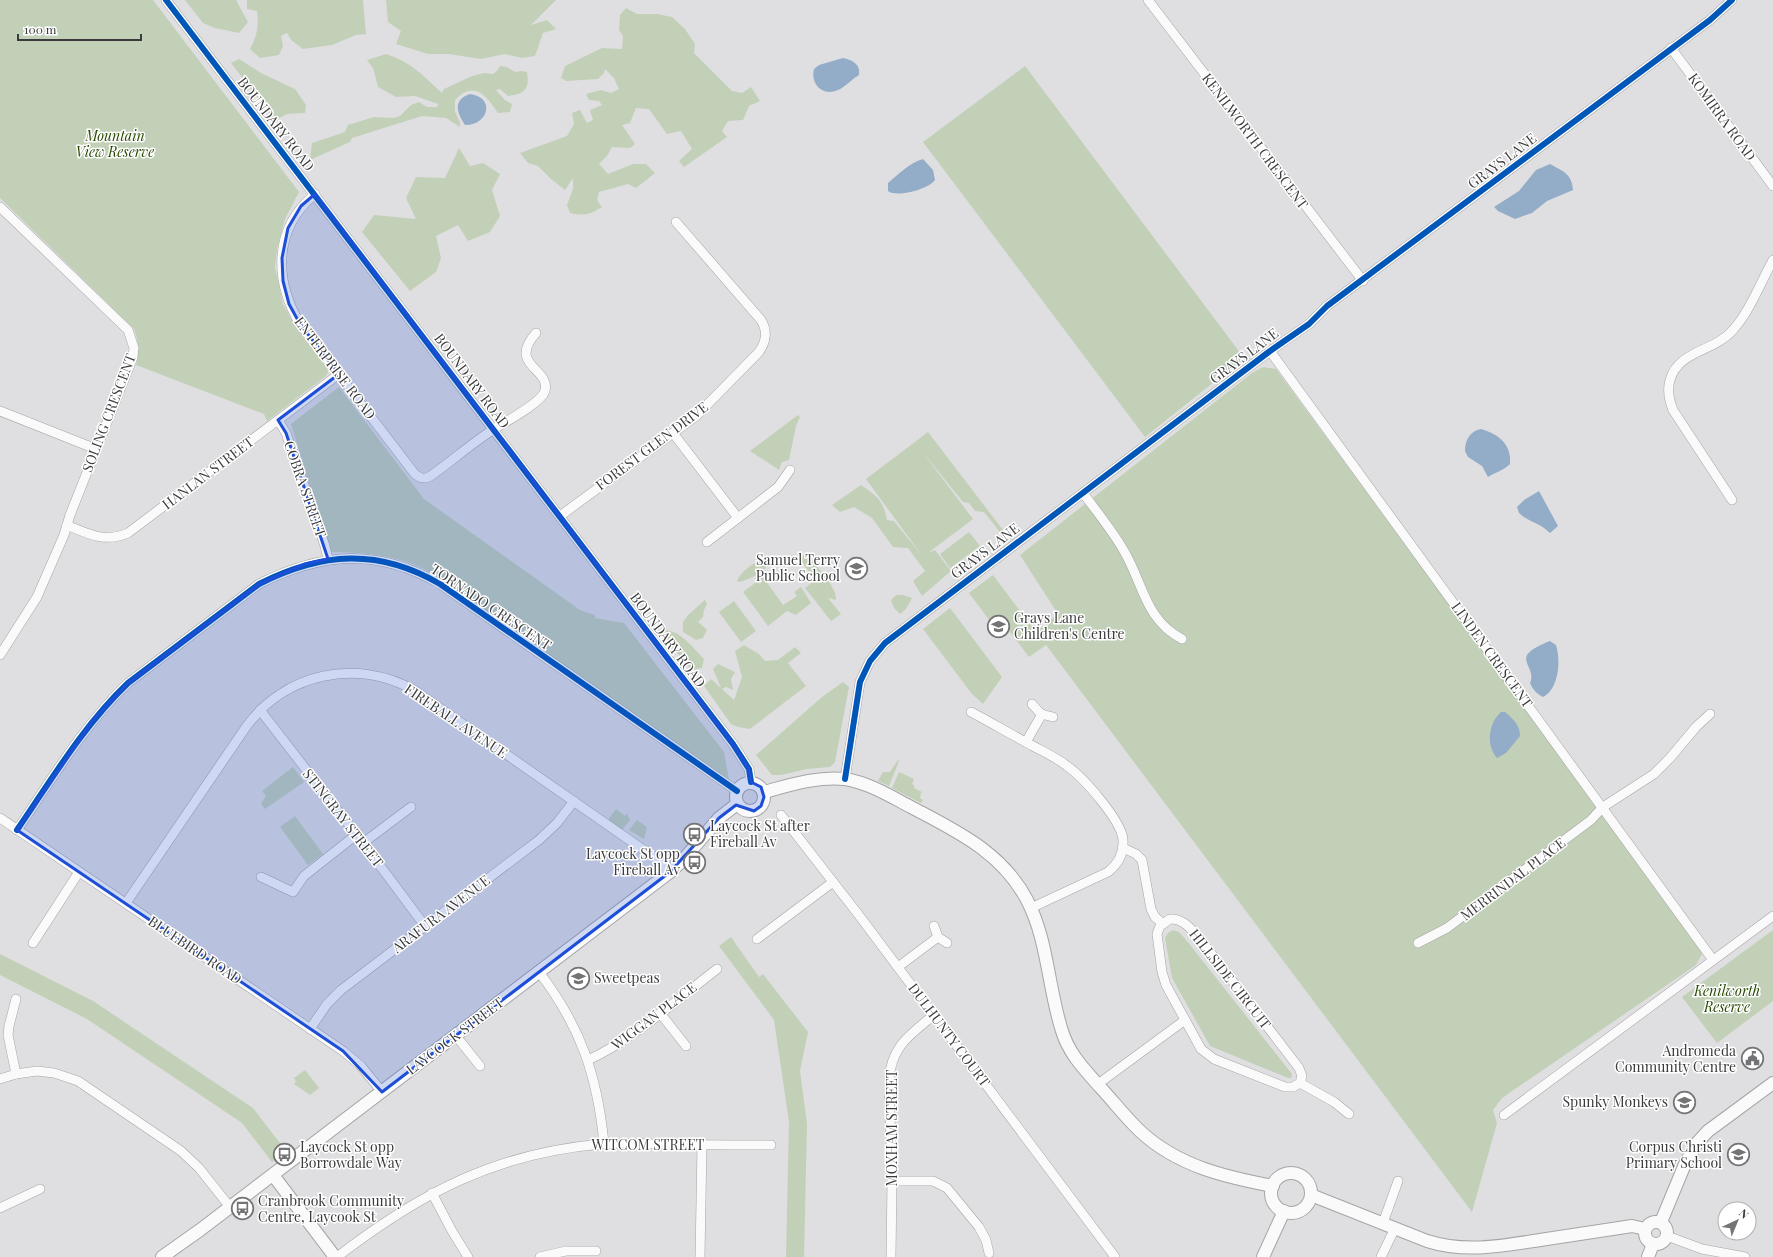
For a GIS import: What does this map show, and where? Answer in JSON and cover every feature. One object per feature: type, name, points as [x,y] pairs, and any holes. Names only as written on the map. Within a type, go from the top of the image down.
[{"type":"street","name":"BOUNDARY ROAD","points":[[166,0],[494,429],[739,753],[749,769],[751,782]]},
{"type":"street","name":"KENILWORTH CRESCENT","points":[[1148,0],[1362,281]]},
{"type":"street","name":"GRAYS LANE","points":[[845,780],[860,682],[870,661],[877,651],[894,635],[1270,351],[1309,324],[1327,306],[1710,20],[1732,0]]},
{"type":"street","name":"KOMIRRA ROAD","points":[[1671,48],[1773,186]]},
{"type":"street","name":"ENTERPRISE ROAD","points":[[315,194],[301,206],[288,228],[282,258],[283,281],[286,296],[294,313],[414,474],[419,478],[427,479],[494,429]]},
{"type":"street","name":"SOLING CRESCENT","points":[[0,207],[128,330],[134,348],[133,357],[67,525],[37,596],[0,655]]},
{"type":"street","name":"FOREST GLEN DRIVE","points":[[560,516],[700,412],[758,353],[765,341],[764,324],[676,222]]},
{"type":"street","points":[[1732,500],[1673,410],[1670,399],[1669,382],[1675,367],[1682,360],[1717,344],[1733,331],[1744,315],[1773,260]]},
{"type":"street","points":[[494,429],[540,398],[544,392],[544,381],[525,353],[527,343],[536,333]]},
{"type":"street","name":"LINDEN CRESCENT","points":[[1270,351],[1713,960]]},
{"type":"street","name":"HANLAN STREET","points":[[67,525],[100,538],[114,538],[128,533],[339,374]]},
{"type":"street","points":[[0,411],[96,449]]},
{"type":"street","name":"COBRA STREET","points":[[278,420],[286,433],[325,546],[328,559]]},
{"type":"street","points":[[673,433],[738,518]]},
{"type":"street","points":[[707,542],[778,487],[790,470]]},
{"type":"street","points":[[1083,493],[1125,553],[1140,589],[1153,612],[1169,631],[1182,639]]},
{"type":"street","name":"TORNADO CRESCENT","points":[[17,830],[93,720],[109,701],[128,683],[259,584],[293,569],[328,559],[368,559],[401,565],[422,574],[446,588],[737,791]]},
{"type":"street","name":"FIREBALL AVENUE","points":[[126,903],[246,727],[260,710],[288,689],[307,680],[346,672],[384,677],[402,683],[421,694],[658,860],[670,872]]},
{"type":"street","points":[[1032,704],[1042,714],[1053,717]]},
{"type":"street","name":"STINGRAY STREET","points":[[260,710],[425,926]]},
{"type":"street","points":[[971,712],[1066,765],[1085,781],[1117,823],[1122,834],[1123,848],[1116,865],[1108,872],[1031,908]]},
{"type":"street","points":[[1026,742],[1042,714]]},
{"type":"street","name":"MERRINDAL PLACE","points":[[1418,943],[1447,928],[1591,820],[1603,807],[1654,774],[1670,758],[1696,727],[1710,714]]},
{"type":"street","points":[[764,792],[816,780],[845,780],[880,791],[962,834],[981,846],[994,857],[1012,877],[1031,908],[1039,930],[1064,1037],[1075,1059],[1141,1132],[1176,1157],[1214,1173],[1272,1186]]},
{"type":"street","points":[[751,782],[756,784],[764,792],[764,802],[758,809],[749,811],[737,804],[737,791],[743,784],[751,782]]},
{"type":"street","name":"ARAFURA AVENUE","points":[[310,1028],[327,1004],[341,990],[539,840],[558,823],[574,801]]},
{"type":"street","name":"LAYCOCK STREET","points":[[162,1257],[273,1175],[670,872],[683,860],[718,818],[737,804]]},
{"type":"street","points":[[363,843],[411,807]]},
{"type":"street","name":"DULHUNTY COURT","points":[[781,815],[898,967],[1115,1257]]},
{"type":"street","name":"BLUEBIRD ROAD","points":[[0,818],[310,1028],[353,1059],[382,1092]]},
{"type":"street","points":[[261,876],[293,892],[304,876],[356,835]]},
{"type":"street","points":[[1123,848],[1136,854],[1142,860],[1151,909],[1155,917],[1163,924],[1157,930],[1157,934],[1162,972],[1166,985],[1202,1049],[1214,1059],[1285,1087],[1293,1087],[1300,1083],[1334,1102],[1349,1114]]},
{"type":"street","points":[[33,943],[80,872]]},
{"type":"street","points":[[758,939],[833,882]]},
{"type":"street","points":[[1504,1115],[1773,916]]},
{"type":"street","name":"HILLSIDE CIRCUIT","points":[[1163,924],[1170,919],[1178,920],[1198,936],[1300,1068],[1302,1076],[1300,1083]]},
{"type":"street","points":[[934,926],[938,937],[947,943]]},
{"type":"street","points":[[898,967],[938,937]]},
{"type":"street","name":"WIGGAN PLACE","points":[[588,1060],[609,1050],[716,969]]},
{"type":"street","points":[[539,972],[566,1012],[588,1060],[598,1096],[604,1143]]},
{"type":"street","points":[[16,999],[8,1035],[16,1074]]},
{"type":"street","points":[[660,1012],[686,1046]]},
{"type":"street","name":"MOXHAM STREET","points":[[891,1257],[892,1181],[889,1088],[891,1067],[896,1052],[904,1040],[934,1015]]},
{"type":"street","points":[[1098,1084],[1185,1020]]},
{"type":"street","points":[[456,1036],[480,1066]]},
{"type":"street","points":[[0,1079],[16,1074],[37,1071],[54,1073],[70,1078],[87,1087],[187,1156],[204,1174],[230,1207]]},
{"type":"street","points":[[1661,1222],[1685,1164],[1697,1144],[1708,1131],[1773,1083]]},
{"type":"street","name":"WITCOM STREET","points":[[336,1257],[384,1222],[432,1193],[476,1173],[515,1160],[558,1150],[604,1143],[771,1145]]},
{"type":"street","points":[[700,1257],[702,1145]]},
{"type":"street","points":[[1286,1173],[1299,1174],[1309,1183],[1311,1195],[1309,1202],[1298,1212],[1291,1213],[1284,1211],[1275,1204],[1272,1186],[1280,1176],[1286,1173]]},
{"type":"street","points":[[273,1175],[336,1257]]},
{"type":"street","points":[[892,1181],[933,1181],[947,1188],[979,1227],[986,1240],[989,1253]]},
{"type":"street","points":[[1383,1223],[1398,1181]]},
{"type":"street","points":[[0,1208],[40,1189]]},
{"type":"street","points":[[432,1193],[449,1226],[468,1257]]},
{"type":"street","points":[[1311,1195],[1436,1244],[1469,1248],[1504,1245],[1632,1226],[1645,1229]]},
{"type":"street","points":[[1263,1257],[1284,1211]]},
{"type":"street","points":[[1657,1221],[1661,1222],[1666,1227],[1667,1236],[1660,1244],[1653,1244],[1645,1236],[1645,1229],[1650,1223],[1657,1221]]},
{"type":"street","points":[[1381,1257],[1395,1228]]},
{"type":"street","points":[[1667,1236],[1702,1249],[1745,1257]]},
{"type":"street","points":[[1648,1257],[1653,1244]]},
{"type":"street","points":[[540,1257],[566,1251],[596,1251]]},
{"type":"highlighted area","points":[[315,194],[733,744],[749,769],[751,782],[761,787],[764,797],[761,806],[754,811],[736,805],[719,818],[670,872],[382,1092],[343,1051],[17,830],[93,720],[128,683],[259,584],[305,564],[328,559],[286,433],[278,420],[339,374],[300,324],[289,304],[283,281],[282,258],[288,228],[301,206]]},
{"type":"green space","name":"Mountain View Reserve","points":[[0,0],[153,0],[299,192],[285,219],[277,249],[275,267],[283,304],[295,326],[327,367],[328,372],[326,376],[267,421],[264,414],[136,365],[138,347],[134,329],[0,198]]},
{"type":"green space","points":[[185,0],[236,0],[248,22],[239,33],[215,28],[203,23]]},
{"type":"green space","points":[[247,0],[363,0],[366,34],[356,35],[332,45],[303,49],[291,40],[287,33],[281,36],[283,46],[279,55],[260,58],[250,49],[257,31],[258,16],[257,11],[247,9]]},
{"type":"green space","points":[[386,0],[556,0],[531,25],[547,20],[556,29],[543,33],[535,56],[522,58],[505,54],[481,59],[449,54],[428,54],[396,44],[401,31],[388,22]]},
{"type":"green space","points":[[626,8],[637,14],[657,14],[672,17],[685,29],[695,44],[694,53],[732,91],[742,93],[751,87],[760,101],[749,106],[743,120],[728,121],[722,131],[727,137],[684,167],[679,161],[692,149],[681,131],[667,134],[649,109],[636,108],[630,123],[622,125],[635,144],[630,148],[612,147],[607,156],[599,164],[608,174],[633,164],[646,164],[655,173],[636,188],[628,184],[599,192],[597,200],[602,207],[594,212],[583,215],[570,213],[567,205],[573,189],[573,178],[565,190],[538,166],[528,163],[520,153],[567,136],[574,124],[572,113],[580,110],[587,123],[593,120],[590,110],[602,105],[599,101],[589,100],[586,94],[601,90],[611,93],[619,89],[614,78],[605,69],[604,73],[598,79],[566,81],[561,78],[565,66],[602,48],[622,49],[623,36],[619,30],[620,15]]},
{"type":"green space","points":[[386,54],[403,61],[423,75],[442,93],[444,89],[472,76],[484,73],[493,74],[500,66],[507,67],[515,72],[527,72],[528,83],[525,90],[519,94],[508,96],[500,89],[496,90],[505,100],[512,104],[510,112],[498,113],[489,101],[479,92],[468,91],[455,100],[455,112],[460,122],[460,127],[446,118],[422,116],[352,138],[350,142],[310,160],[312,143],[345,132],[348,125],[374,117],[394,118],[400,116],[411,105],[419,102],[427,107],[437,107],[438,104],[415,96],[396,97],[378,87],[373,68],[367,60]]},
{"type":"green space","points":[[239,59],[261,73],[295,89],[306,105],[305,113],[287,114],[279,118],[270,114],[231,63]]},
{"type":"green space","points":[[1025,66],[1244,358],[1145,437],[923,142]]},
{"type":"green space","points":[[459,148],[470,166],[483,163],[500,174],[492,190],[500,216],[490,232],[468,241],[458,225],[436,236],[441,258],[436,272],[410,291],[362,232],[374,215],[416,219],[406,198],[416,177],[445,178]]},
{"type":"green space","points":[[1263,367],[1276,369],[1699,945],[1702,954],[1696,965],[1502,1098],[1493,1110],[1497,1123],[1472,1212],[1046,645],[1029,657],[998,616],[990,621],[969,593],[993,575],[1036,632],[1058,614],[1020,555],[1252,373]]},
{"type":"green space","points":[[339,387],[424,499],[580,610],[595,615],[595,618],[624,623],[724,752],[729,780],[437,576],[412,564],[385,556],[330,552],[291,424]]},
{"type":"green space","points":[[798,415],[800,417],[796,426],[789,460],[782,462],[779,470],[750,451]]},
{"type":"green space","points":[[928,432],[1006,534],[1003,536],[984,512],[975,511],[969,503],[963,502],[921,450],[973,519],[928,553],[935,550],[951,571],[922,596],[913,581],[925,571],[908,548],[893,547],[872,518],[854,507],[840,512],[832,505],[861,485],[878,499],[884,508],[887,520],[894,521],[923,557],[866,479]]},
{"type":"green space","points":[[969,532],[980,546],[950,568],[940,554]]},
{"type":"green space","points":[[806,554],[825,576],[836,595],[836,600],[828,598],[841,614],[831,621],[805,588],[815,580],[799,558]]},
{"type":"green space","points":[[765,559],[768,566],[762,571],[747,580],[737,581],[741,574],[749,567]]},
{"type":"green space","points":[[763,577],[783,605],[797,596],[794,592],[801,587],[811,603],[796,615],[787,611],[768,626],[743,592]]},
{"type":"green space","points":[[896,595],[903,595],[912,598],[906,609],[900,614],[894,608],[891,600]]},
{"type":"green space","points":[[705,600],[707,604],[703,617],[698,622],[707,630],[703,638],[696,640],[683,632],[683,622],[688,615]]},
{"type":"green space","points":[[734,601],[756,631],[741,642],[719,612]]},
{"type":"green space","points":[[950,608],[1002,677],[983,704],[972,694],[923,629]]},
{"type":"green space","points":[[663,630],[675,633],[686,640],[704,659],[702,668],[691,670],[662,634]]},
{"type":"green space","points":[[744,645],[759,654],[765,661],[778,660],[795,647],[801,653],[788,663],[806,686],[750,729],[731,724],[704,686],[711,679],[721,688],[713,669],[718,664],[735,672],[731,679],[733,690],[726,687],[722,689],[734,700],[742,677],[735,651]]},
{"type":"green space","points":[[843,682],[849,687],[835,762],[830,767],[807,769],[781,775],[772,775],[756,755],[822,697]]},
{"type":"green space","points":[[898,760],[899,761],[889,786],[878,781],[883,772],[890,772]]},
{"type":"green space","points":[[293,767],[304,782],[265,809],[261,804],[266,796],[262,791]]},
{"type":"green space","points":[[899,772],[914,779],[912,784],[914,785],[914,788],[922,792],[920,798],[923,800],[921,803],[892,788]]},
{"type":"green space","points":[[616,809],[625,816],[627,813],[630,820],[622,830],[608,820]]},
{"type":"green space","points":[[295,816],[323,854],[308,865],[280,827]]},
{"type":"green space","points":[[637,820],[647,827],[644,839],[629,830]]},
{"type":"green space","points":[[1173,930],[1179,932],[1187,941],[1292,1074],[1291,1078],[1210,1046],[1172,978],[1165,938],[1168,933]]},
{"type":"green space","name":"Kenilworth Reserve","points":[[1773,930],[1773,1001],[1717,1043],[1682,997]]},
{"type":"green space","points":[[731,937],[759,977],[763,974],[808,1032],[800,1071],[807,1124],[804,1257],[786,1257],[789,1122],[774,1020],[719,946]]},
{"type":"green space","points":[[0,954],[93,1001],[253,1108],[286,1151],[272,1162],[242,1123],[87,1019],[0,975]]},
{"type":"green space","points":[[305,1070],[319,1088],[310,1095],[294,1084],[296,1081],[294,1078]]},
{"type":"water","points":[[843,58],[853,61],[857,65],[859,68],[859,75],[843,87],[832,92],[827,92],[819,88],[814,80],[814,69],[819,65]]},
{"type":"water","points":[[470,94],[484,101],[486,111],[479,121],[473,124],[465,125],[458,112],[458,103]]},
{"type":"water","points":[[923,159],[933,170],[935,180],[932,183],[913,192],[898,194],[888,191],[888,183],[909,166]]},
{"type":"water","points":[[1550,164],[1563,171],[1569,177],[1573,190],[1547,201],[1532,213],[1515,219],[1498,211],[1494,207],[1519,191],[1536,170]]},
{"type":"water","points":[[1481,429],[1499,437],[1509,451],[1510,457],[1510,464],[1488,477],[1482,466],[1468,457],[1465,451],[1467,440],[1471,434]]},
{"type":"water","points":[[1539,491],[1558,526],[1550,533],[1519,513],[1517,507],[1524,500]]},
{"type":"water","points":[[1550,641],[1556,645],[1558,651],[1557,674],[1552,688],[1543,697],[1532,688],[1530,683],[1530,671],[1526,662],[1526,657],[1529,652]]},
{"type":"water","points":[[1501,712],[1505,712],[1516,722],[1520,736],[1506,753],[1497,758],[1491,747],[1490,735],[1493,722]]},
{"type":"cycle path","points":[[166,0],[733,744],[749,769],[751,782]]},
{"type":"cycle path","points":[[845,779],[860,682],[870,661],[885,643],[1270,351],[1309,324],[1327,306],[1710,20],[1732,0]]},
{"type":"cycle path","points":[[17,830],[82,735],[128,683],[259,584],[282,573],[305,565],[328,560],[350,558],[394,564],[417,572],[440,584],[737,791]]},
{"type":"place","name":"Samuel Terry Public School","points":[[856,568]]},
{"type":"place","name":"Grays Lane Children's Centre","points":[[998,626]]},
{"type":"place","name":"Laycock St after Fireball Av","points":[[695,834]]},
{"type":"place","name":"Laycock St opp Fireball Av","points":[[695,862]]},
{"type":"place","name":"Sweetpeas","points":[[578,978]]},
{"type":"place","name":"Andromeda Community Centre","points":[[1752,1059]]},
{"type":"place","name":"Spunky Monkeys","points":[[1684,1102]]},
{"type":"place","name":"Laycock St opp Borrowdale Way","points":[[285,1155]]},
{"type":"place","name":"Corpus Christi Primary School","points":[[1738,1155]]},
{"type":"place","name":"Cranbrook Community Centre, Laycook St","points":[[242,1209]]}]
